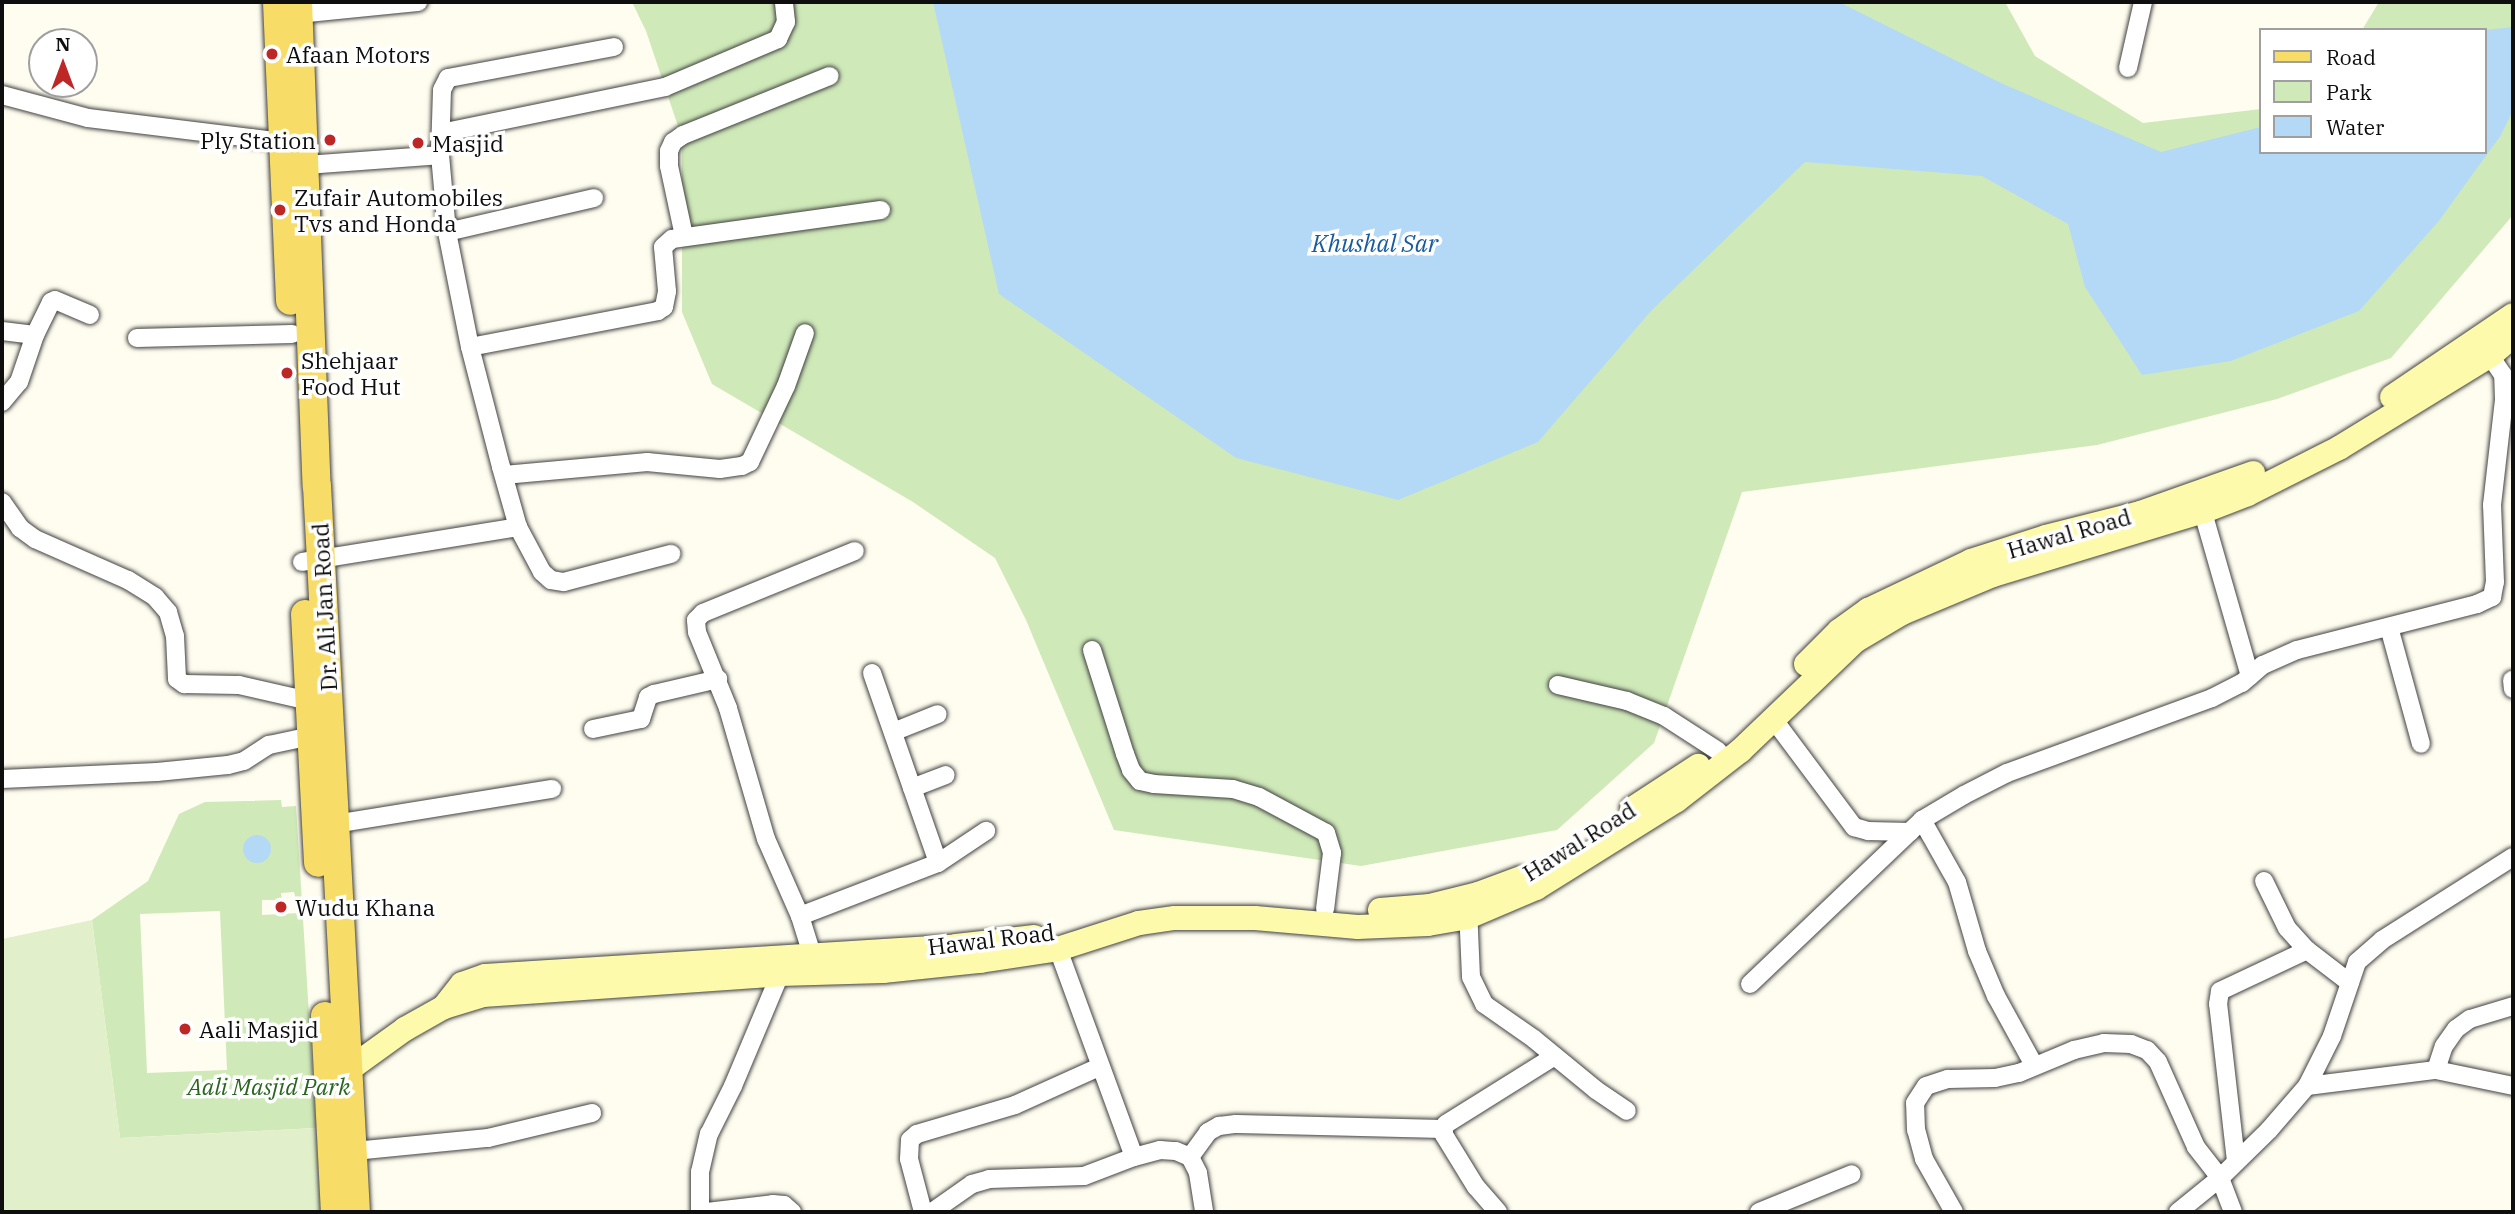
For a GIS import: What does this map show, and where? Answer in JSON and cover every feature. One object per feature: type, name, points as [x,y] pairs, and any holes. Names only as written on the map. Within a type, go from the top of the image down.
[{"type":"main road","name":"Dr. Ali Jan Road","points":[[291,6],[283,142],[292,334],[335,824],[331,932]]},
{"type":"main road","name":"Dr. Ali Jan Road","points":[[291,6],[305,166],[311,562],[309,701],[331,932],[341,1152],[335,1212]]},
{"type":"main road","name":"Hawal Road","points":[[2496,362],[2513,315]]},
{"type":"main road","name":"Hawal Road","points":[[337,1078],[380,1045],[444,1007],[483,995],[520,990],[780,974],[815,965],[1030,937],[1159,904],[1223,901],[1325,909],[1468,907],[1536,888],[1677,800],[1855,641],[1902,613],[1993,575],[2200,502],[2248,494],[2339,448],[2496,362],[2513,336]]},
{"type":"main road","name":"Hawal Road","points":[[444,1007],[462,984],[485,976],[969,962],[1058,949],[1139,923],[1175,918],[1223,916],[1358,927],[1429,924],[1545,867],[1765,722]]},
{"type":"main road","name":"Dr. Ali Jan Road","points":[[341,1152],[356,1212]]},
{"type":"street","points":[[291,6],[418,2]]},
{"type":"street","points":[[441,133],[665,87],[778,39],[786,22],[784,2]]},
{"type":"street","points":[[2128,68],[2143,2]]},
{"type":"street","points":[[614,47],[448,78],[442,90],[440,155],[447,232],[470,346],[518,527],[542,572],[551,580],[564,582],[671,554]]},
{"type":"street","points":[[684,236],[669,166],[669,151],[673,142],[683,135],[830,76]]},
{"type":"street","points":[[2,95],[88,118],[283,142]]},
{"type":"street","points":[[305,166],[440,155]]},
{"type":"street","points":[[447,232],[594,198]]},
{"type":"street","points":[[470,346],[658,311],[664,307],[667,292],[663,247],[672,239],[881,210]]},
{"type":"street","points":[[2,402],[19,382],[35,335],[51,302],[55,300],[90,315]]},
{"type":"street","points":[[2,331],[35,335]]},
{"type":"street","points":[[504,475],[647,462],[720,469],[742,466],[750,462],[786,386],[805,333]]},
{"type":"street","points":[[137,338],[292,334]]},
{"type":"street","points":[[1750,984],[1916,826],[2007,773],[2212,698],[2263,665],[2297,650],[2477,604],[2491,597],[2495,582],[2492,505],[2504,399],[2496,362]]},
{"type":"street","points":[[2,502],[20,528],[35,539],[128,580],[155,597],[168,612],[175,636],[177,679],[184,684],[240,685],[309,701]]},
{"type":"street","points":[[2200,502],[2249,676]]},
{"type":"street","points":[[311,562],[518,527]]},
{"type":"street","points":[[815,965],[800,916],[766,839],[718,679],[697,632],[696,620],[703,613],[855,551]]},
{"type":"street","points":[[2389,627],[2421,744]]},
{"type":"street","points":[[1092,650],[1131,771],[1140,780],[1154,784],[1233,789],[1259,797],[1326,833],[1332,853],[1325,909]]},
{"type":"street","points":[[873,673],[938,863]]},
{"type":"street","points":[[593,729],[642,719],[648,698],[654,694],[718,679]]},
{"type":"street","points":[[1559,685],[1627,701],[1664,716],[1718,751]]},
{"type":"street","points":[[893,732],[938,714]]},
{"type":"street","points":[[1765,722],[1854,827],[1868,831],[1916,826]]},
{"type":"street","points":[[2,779],[158,772],[228,765],[244,761],[269,745],[312,736]]},
{"type":"street","points":[[912,788],[946,775]]},
{"type":"street","points":[[335,824],[552,789]]},
{"type":"street","points":[[1916,826],[1957,882],[1977,951],[1996,996],[2034,1065]]},
{"type":"street","points":[[800,916],[938,863],[986,831]]},
{"type":"street","points":[[2178,1212],[2220,1178],[2269,1130],[2307,1086],[2333,1036],[2357,962],[2382,940],[2513,857]]},
{"type":"street","points":[[2264,881],[2287,928],[2307,950],[2350,983]]},
{"type":"street","points":[[1468,907],[1471,977],[1484,1004],[1627,1111]]},
{"type":"street","points":[[1058,949],[1080,1003],[1099,1068],[1134,1157]]},
{"type":"street","points":[[2236,1161],[2218,1004],[2220,991],[2307,950]]},
{"type":"street","points":[[700,1212],[700,1172],[709,1134],[733,1086],[780,974]]},
{"type":"street","points":[[2436,1070],[2444,1046],[2456,1029],[2470,1019],[2513,1006]]},
{"type":"street","points":[[1954,1212],[1924,1159],[1916,1130],[1915,1103],[1926,1086],[1948,1079],[2019,1073],[2074,1050],[2104,1043],[2131,1044],[2147,1050],[2158,1062],[2196,1147],[2220,1178],[2233,1212]]},
{"type":"street","points":[[1498,1212],[1476,1186],[1444,1135],[1444,1129],[1446,1124],[1555,1056]]},
{"type":"street","points":[[923,1212],[909,1158],[910,1140],[917,1134],[1015,1105],[1099,1068]]},
{"type":"street","points":[[2307,1086],[2436,1070],[2513,1086]]},
{"type":"street","points":[[341,1152],[475,1140],[592,1113]]},
{"type":"street","points":[[1190,1157],[1208,1132],[1219,1126],[1236,1124],[1444,1129]]},
{"type":"street","points":[[932,1212],[972,1184],[989,1179],[1084,1176],[1160,1150],[1176,1151],[1190,1157],[1198,1173],[1204,1212]]},
{"type":"street","points":[[1759,1212],[1852,1174]]},
{"type":"street","points":[[707,1212],[773,1204],[784,1205],[792,1212]]},
{"type":"green space","points":[[632,2],[2005,2],[2035,56],[2143,123],[2260,109],[2260,154],[2487,154],[2487,28],[2363,28],[2379,2],[2513,2],[2513,215],[2391,358],[2277,399],[2097,445],[1742,492],[1654,743],[1557,830],[1361,866],[1114,830],[1026,620],[995,558],[913,502],[712,384],[682,312],[682,138],[646,31]]},
{"type":"green space","name":"Aali Masjid Park","points":[[281,800],[282,807],[296,806],[316,1128],[120,1138],[92,920],[148,881],[179,814],[205,802]],"holes":[[[294,892],[296,900],[300,901],[300,913],[262,915],[262,900],[282,900],[281,893]],[[220,911],[227,1070],[147,1073],[140,914]]]},
{"type":"green space","points":[[92,920],[120,1138],[316,1128],[320,1212],[2,1212],[2,939]]},
{"type":"water","name":"Khushal Sar","points":[[933,2],[1839,2],[2003,84],[2161,152],[2260,127],[2260,154],[2487,154],[2487,30],[2513,27],[2513,110],[2501,135],[2438,222],[2359,311],[2231,361],[2142,375],[2085,287],[2068,224],[1982,176],[1805,162],[1651,311],[1538,442],[1398,500],[1236,458],[999,294]]},
{"type":"water","points":[[257,835],[267,839],[271,849],[267,859],[257,863],[247,859],[243,849],[247,839]]},
{"type":"place","name":"Afaan Motors","points":[[272,54]]},
{"type":"place","name":"Ply Station","points":[[330,140]]},
{"type":"place","name":"Masjid","points":[[418,143]]},
{"type":"place","name":"Zufair Automobiles Tvs and Honda","points":[[280,210]]},
{"type":"place","name":"Shehjaar Food Hut","points":[[287,373]]},
{"type":"place","name":"Wudu Khana","points":[[281,907]]},
{"type":"place","name":"Aali Masjid","points":[[185,1029]]}]
